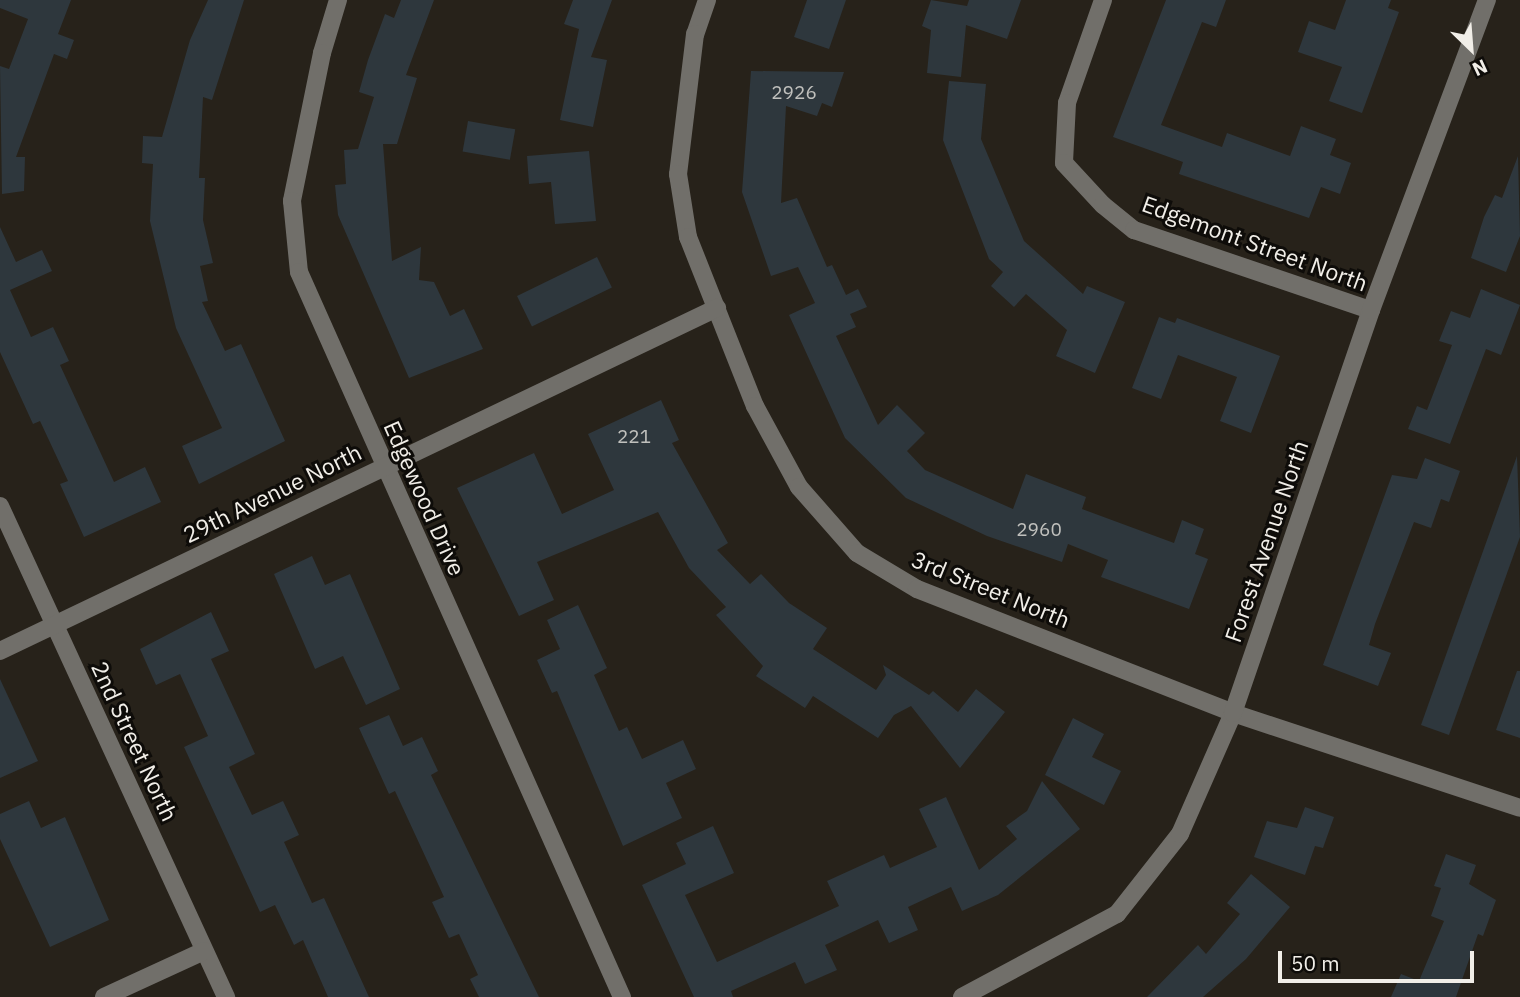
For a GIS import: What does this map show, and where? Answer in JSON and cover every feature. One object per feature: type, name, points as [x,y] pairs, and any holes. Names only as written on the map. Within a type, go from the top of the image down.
[{"type":"street","name":"Edgewood Drive","points":[[338,0],[323,53],[292,201],[299,272],[622,997]]},
{"type":"street","name":"3rd Street North","points":[[707,0],[695,34],[678,174],[688,237],[755,406],[799,487],[857,553],[917,589],[1233,713],[1520,808]]},
{"type":"street","name":"Edgemont Street North","points":[[1103,0],[1067,103],[1064,163],[1103,205],[1134,230],[1371,310]]},
{"type":"street","name":"Forest Avenue North","points":[[962,997],[1069,944],[1118,914],[1180,834],[1233,713],[1371,310],[1487,0]]},
{"type":"street","name":"29th Avenue North","points":[[0,651],[718,308]]},
{"type":"street","name":"2nd Street North","points":[[0,506],[226,997]]},
{"type":"street","points":[[104,997],[204,951]]},
{"type":"building","points":[[0,0],[71,0],[58,34],[74,40],[67,59],[54,54],[16,157],[25,157],[24,191],[2,194],[0,66],[9,69],[28,19],[0,8]]},
{"type":"building","points":[[208,0],[244,0],[212,100],[203,97],[199,178],[205,178],[203,220],[213,263],[200,266],[208,301],[202,302],[225,351],[241,344],[285,441],[199,484],[182,446],[222,428],[176,328],[150,221],[153,164],[142,163],[143,136],[162,137],[190,40]]},
{"type":"building","points":[[401,0],[434,0],[406,75],[417,78],[397,144],[383,144],[392,261],[421,247],[419,280],[434,282],[450,316],[464,309],[483,349],[409,378],[338,215],[335,185],[346,184],[344,150],[358,149],[374,97],[359,92],[368,60],[385,14],[394,18]]},
{"type":"building","points":[[573,0],[612,0],[591,57],[607,60],[593,127],[560,120],[579,29],[564,24]]},
{"type":"building","points":[[807,0],[846,0],[829,49],[794,37]]},
{"type":"building","points":[[931,0],[967,6],[969,0],[1021,0],[1007,39],[966,25],[961,77],[927,73],[931,30],[922,26]]},
{"type":"building","points":[[1166,0],[1226,0],[1216,27],[1202,22],[1161,125],[1222,147],[1227,133],[1290,156],[1301,126],[1336,139],[1330,155],[1351,163],[1340,194],[1321,187],[1309,218],[1179,174],[1183,162],[1113,137]]},
{"type":"building","points":[[1346,0],[1391,0],[1388,8],[1399,12],[1362,113],[1329,101],[1342,67],[1298,52],[1309,21],[1335,30]]},
{"type":"building","points":[[751,71],[844,72],[832,107],[822,103],[817,116],[786,106],[781,203],[797,198],[827,267],[832,265],[846,295],[858,289],[867,307],[850,314],[856,327],[836,336],[878,425],[897,405],[925,433],[907,451],[925,470],[1013,509],[1026,474],[1086,497],[1082,509],[1174,543],[1182,520],[1204,529],[1195,554],[1208,559],[1189,609],[1101,577],[1108,560],[1068,544],[1062,562],[987,536],[906,498],[845,438],[789,315],[815,303],[798,267],[771,276],[742,192]]},
{"type":"building","points":[[949,81],[986,84],[981,139],[1024,241],[1083,294],[1087,286],[1125,302],[1095,373],[1056,356],[1067,330],[1026,294],[1014,307],[991,286],[1003,272],[989,259],[943,140]]},
{"type":"building","points":[[468,121],[515,129],[510,160],[463,152]]},
{"type":"building","points":[[589,151],[596,221],[555,224],[551,182],[529,184],[527,156]]},
{"type":"building","points":[[1518,156],[1520,236],[1506,272],[1471,258],[1484,217],[1495,195],[1502,198]]},
{"type":"building","points":[[0,227],[16,262],[42,250],[52,271],[10,290],[31,337],[53,327],[69,361],[60,365],[114,482],[145,467],[161,502],[84,537],[60,484],[68,481],[40,421],[33,424],[0,352]]},
{"type":"building","points":[[597,257],[612,288],[532,327],[517,296]]},
{"type":"building","points":[[1481,289],[1520,305],[1501,355],[1486,349],[1450,444],[1408,429],[1417,406],[1427,410],[1452,345],[1439,341],[1451,311],[1470,318]]},
{"type":"building","points":[[1159,317],[1175,323],[1177,318],[1280,356],[1251,433],[1220,421],[1237,377],[1178,355],[1161,399],[1132,388]]},
{"type":"building","points":[[661,400],[679,440],[672,443],[728,543],[717,550],[750,584],[761,574],[789,603],[827,628],[813,649],[876,690],[886,675],[883,665],[929,695],[933,691],[958,712],[976,689],[1005,712],[960,768],[911,706],[894,715],[878,738],[813,696],[805,708],[756,676],[763,666],[716,615],[726,607],[689,568],[658,512],[537,562],[554,600],[519,616],[457,488],[534,453],[562,514],[614,490],[588,434]]},
{"type":"building","points":[[1517,456],[1520,537],[1449,735],[1421,725]]},
{"type":"building","points":[[1425,458],[1460,471],[1449,502],[1441,499],[1431,528],[1414,522],[1375,624],[1369,645],[1391,653],[1378,686],[1323,665],[1392,475],[1417,479]]},
{"type":"building","points":[[312,556],[325,585],[350,574],[400,689],[366,705],[343,656],[315,669],[274,574]]},
{"type":"building","points":[[578,605],[607,668],[594,675],[619,731],[627,727],[642,759],[683,740],[696,769],[666,783],[682,818],[623,846],[557,691],[552,693],[537,660],[560,649],[547,620]]},
{"type":"building","points":[[211,612],[229,651],[211,659],[255,754],[229,767],[252,815],[283,801],[299,835],[284,842],[312,903],[324,898],[369,997],[328,997],[303,940],[294,945],[275,905],[260,912],[184,747],[208,736],[180,674],[156,685],[140,649]]},
{"type":"building","points":[[1517,671],[1520,671],[1520,738],[1496,730]]},
{"type":"building","points":[[0,679],[38,761],[0,778]]},
{"type":"building","points":[[389,715],[403,746],[422,737],[438,771],[431,775],[539,997],[479,997],[470,979],[478,975],[459,934],[449,938],[432,902],[444,897],[395,791],[389,794],[359,728]]},
{"type":"building","points":[[1073,718],[1104,734],[1092,757],[1121,771],[1104,805],[1045,775]]},
{"type":"building","points":[[1042,781],[1080,829],[998,895],[962,911],[951,887],[908,907],[918,930],[889,943],[878,920],[825,945],[837,970],[805,984],[795,962],[731,991],[733,997],[694,997],[642,885],[686,864],[676,843],[713,826],[734,873],[685,895],[717,962],[839,906],[827,881],[884,855],[890,868],[937,847],[919,809],[946,797],[979,870],[1017,839],[1006,826],[1027,811]]},
{"type":"building","points":[[29,801],[41,828],[65,817],[109,920],[50,947],[0,839],[0,814]]},
{"type":"building","points":[[1305,807],[1334,817],[1323,848],[1315,846],[1305,875],[1254,857],[1267,821],[1297,828]]},
{"type":"building","points":[[1446,854],[1476,865],[1469,884],[1496,900],[1483,936],[1478,934],[1456,997],[1391,997],[1401,974],[1419,981],[1444,921],[1431,916],[1441,888],[1434,886]]},
{"type":"building","points":[[1251,874],[1290,907],[1246,959],[1203,997],[1147,997],[1198,945],[1206,954],[1240,914],[1227,903]]}]
